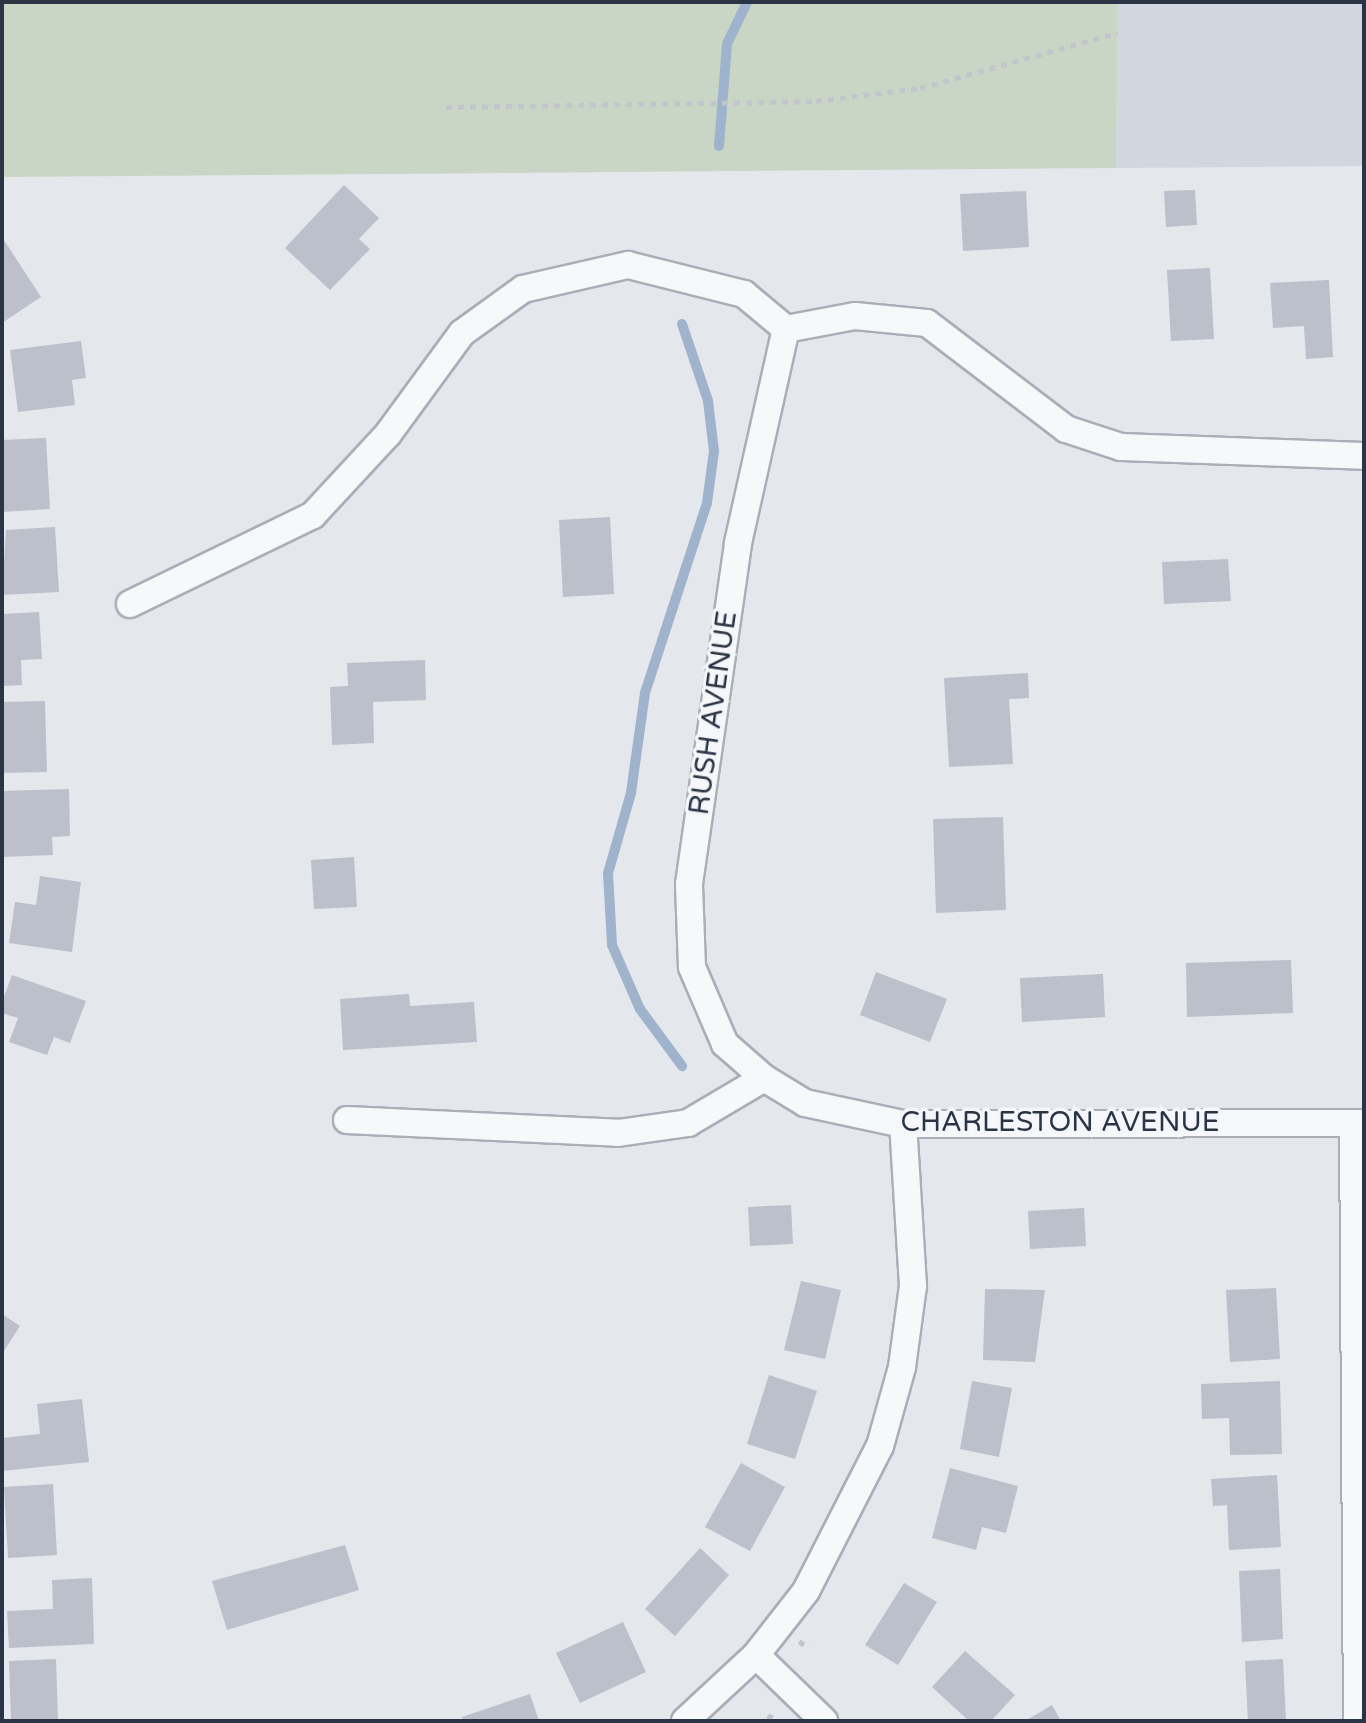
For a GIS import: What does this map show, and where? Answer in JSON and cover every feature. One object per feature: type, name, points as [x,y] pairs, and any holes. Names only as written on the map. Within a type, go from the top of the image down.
[{"type":"street","points":[[130,604],[313,515],[388,434],[462,333],[523,289],[628,265],[744,294],[786,329],[855,316],[927,323],[1066,429],[1121,447],[1364,456]]},
{"type":"street","name":"RUSH AVENUE","points":[[764,1078],[725,1044],[692,967],[689,884],[738,543],[786,329]]},
{"type":"street","points":[[347,1120],[618,1133],[688,1123],[764,1078]]},
{"type":"street","name":"CHARLESTON AVENUE","points":[[764,1078],[805,1103],[903,1124],[1359,1123]]},
{"type":"street","points":[[1357,1721],[1360,1644],[1359,1123]]},
{"type":"street","points":[[685,1721],[756,1655],[848,1521],[899,1380],[913,1286],[903,1124]]},
{"type":"street","points":[[756,1655],[824,1721]]},
{"type":"path","points":[[446,107],[816,101],[920,88],[1117,33]]},
{"type":"shaded area","points":[[1118,2],[1364,2],[1364,166],[1116,168]]},
{"type":"green space","points":[[2,2],[1118,2],[1116,168],[2,177]]},
{"type":"building","points":[[344,185],[379,218],[359,239],[370,249],[330,290],[285,248]]},
{"type":"building","points":[[1195,190],[1197,225],[1166,227],[1164,191]]},
{"type":"building","points":[[1026,191],[1029,247],[963,251],[960,194]]},
{"type":"building","points":[[2,237],[41,297],[2,323]]},
{"type":"building","points":[[1210,268],[1214,339],[1171,341],[1167,270]]},
{"type":"building","points":[[1329,280],[1333,357],[1306,359],[1304,326],[1273,328],[1270,283]]},
{"type":"building","points":[[81,341],[86,378],[72,380],[75,405],[18,412],[10,350]]},
{"type":"building","points":[[46,438],[50,509],[2,512],[2,440]]},
{"type":"building","points":[[610,517],[614,594],[563,597],[559,520]]},
{"type":"building","points":[[55,527],[59,592],[2,595],[6,530]]},
{"type":"building","points":[[1228,559],[1231,601],[1164,604],[1162,562]]},
{"type":"building","points":[[39,612],[42,659],[21,660],[22,685],[2,686],[2,614]]},
{"type":"building","points":[[425,660],[426,700],[373,702],[374,743],[332,745],[330,687],[348,686],[347,663]]},
{"type":"building","points":[[1028,673],[1029,698],[1009,699],[1013,764],[949,767],[944,678]]},
{"type":"building","points":[[45,701],[47,772],[2,773],[2,702]]},
{"type":"building","points":[[69,789],[70,836],[52,837],[53,855],[2,857],[2,791]]},
{"type":"building","points":[[1003,817],[1006,910],[936,913],[933,819]]},
{"type":"building","points":[[354,857],[357,907],[314,909],[311,860]]},
{"type":"building","points":[[40,876],[81,882],[72,952],[9,943],[15,902],[36,905]]},
{"type":"building","points":[[1291,960],[1293,1013],[1187,1017],[1186,963]]},
{"type":"building","points":[[876,972],[947,999],[930,1042],[860,1015]]},
{"type":"building","points":[[1103,974],[1105,1017],[1022,1022],[1020,978]]},
{"type":"building","points":[[12,975],[86,1001],[70,1043],[54,1037],[47,1055],[9,1042],[18,1018],[2,1013],[2,1002]]},
{"type":"building","points":[[409,994],[410,1006],[474,1002],[477,1042],[343,1050],[340,999]]},
{"type":"building","points":[[791,1205],[793,1244],[750,1246],[748,1207]]},
{"type":"building","points":[[1084,1208],[1086,1246],[1030,1249],[1028,1211]]},
{"type":"building","points":[[801,1281],[841,1290],[825,1359],[784,1350]]},
{"type":"building","points":[[1276,1288],[1280,1359],[1230,1362],[1226,1290]]},
{"type":"building","points":[[985,1289],[1045,1290],[1035,1362],[983,1360]]},
{"type":"building","points":[[2,1314],[20,1326],[2,1354]]},
{"type":"building","points":[[769,1375],[817,1391],[795,1459],[747,1444]]},
{"type":"building","points":[[972,1381],[1012,1388],[999,1457],[960,1449]]},
{"type":"building","points":[[1280,1381],[1282,1454],[1230,1455],[1229,1418],[1202,1419],[1201,1384]]},
{"type":"building","points":[[82,1399],[89,1462],[2,1471],[2,1438],[40,1434],[37,1404]]},
{"type":"building","points":[[741,1463],[785,1487],[750,1551],[705,1527]]},
{"type":"building","points":[[950,1468],[1018,1486],[1006,1533],[982,1527],[976,1550],[932,1538]]},
{"type":"building","points":[[1277,1475],[1281,1547],[1229,1550],[1227,1505],[1213,1506],[1211,1479]]},
{"type":"building","points":[[53,1484],[57,1555],[8,1558],[4,1487]]},
{"type":"building","points":[[345,1545],[359,1590],[227,1630],[212,1581]]},
{"type":"building","points":[[700,1548],[729,1575],[675,1636],[645,1609]]},
{"type":"building","points":[[1280,1569],[1283,1639],[1242,1642],[1239,1571]]},
{"type":"building","points":[[92,1578],[94,1644],[9,1648],[7,1611],[53,1609],[52,1580]]},
{"type":"building","points":[[904,1583],[937,1602],[898,1665],[865,1645]]},
{"type":"building","points":[[623,1622],[646,1672],[580,1703],[556,1653]]},
{"type":"building","points":[[965,1651],[1015,1695],[991,1721],[969,1721],[932,1687]]},
{"type":"building","points":[[56,1659],[58,1721],[11,1721],[9,1661]]},
{"type":"building","points":[[1283,1659],[1286,1721],[1248,1721],[1245,1661]]},
{"type":"building","points":[[530,1694],[539,1721],[463,1721],[462,1717]]},
{"type":"building","points":[[1052,1705],[1061,1721],[1025,1721]]},
{"type":"waterway","points":[[719,146],[727,44],[747,2]]},
{"type":"waterway","points":[[682,324],[708,401],[714,451],[707,503],[645,693],[631,793],[608,873],[612,945],[640,1009],[682,1066]]}]
